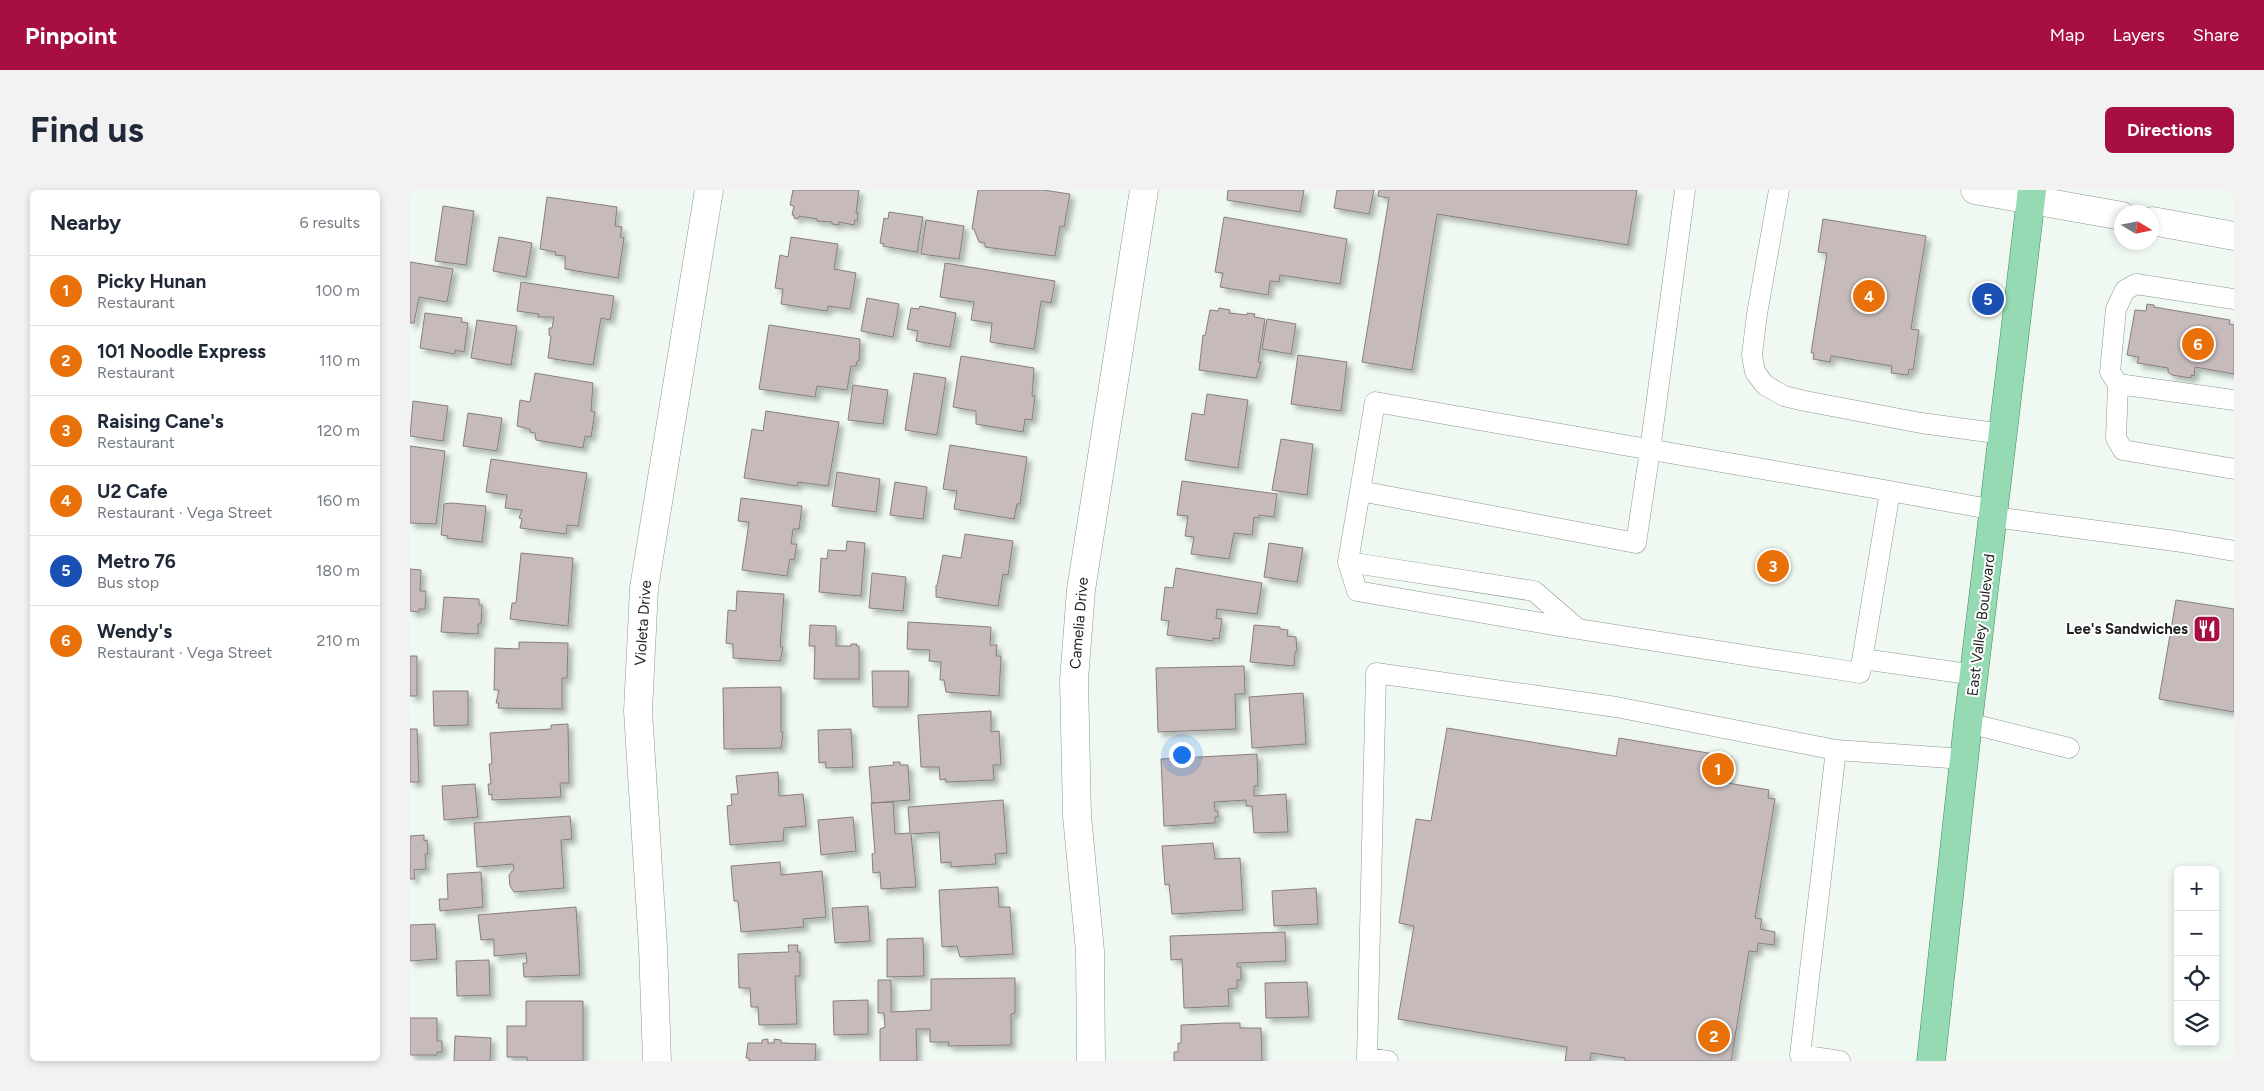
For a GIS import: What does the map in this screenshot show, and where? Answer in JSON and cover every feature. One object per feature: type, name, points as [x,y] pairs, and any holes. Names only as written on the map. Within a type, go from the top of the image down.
[{"type":"main road","name":"East Valley Boulevard","points":[[1930,1061],[1968,724],[2032,195]]},
{"type":"street","name":"Violeta Drive","points":[[657,1061],[653,947],[638,711],[644,588],[709,190]]},
{"type":"street","name":"Camelia Drive","points":[[1091,1061],[1090,951],[1077,816],[1074,680],[1081,590],[1144,190]]},
{"type":"street","points":[[1975,190],[2032,195],[2114,214]]},
{"type":"street","points":[[2159,222],[2234,236]]},
{"type":"lane","points":[[1360,491],[1636,543],[1685,190]]},
{"type":"lane","points":[[1779,190],[1757,314],[1752,355],[1755,372],[1765,385],[1784,396],[1805,401],[1921,423],[2003,434]]},
{"type":"lane","points":[[2234,298],[2136,284],[2125,290],[2116,309],[2110,372],[2118,384],[2116,438],[2123,450],[2234,469]]},
{"type":"lane","points":[[2118,384],[2234,400]]},
{"type":"lane","points":[[1890,491],[1860,673],[1578,629],[1357,591],[1348,562],[1374,402],[1890,491],[1994,514],[2234,551]]},
{"type":"lane","points":[[1348,562],[1534,591],[1578,629]]},
{"type":"lane","points":[[1862,659],[1974,675]]},
{"type":"lane","points":[[1388,1061],[1366,1058],[1376,673],[1616,707],[1836,750],[1964,759]]},
{"type":"lane","points":[[1968,724],[2070,748]]},
{"type":"lane","points":[[1836,750],[1799,1058],[1840,1061]]},
{"type":"building","points":[[793,190],[859,190],[856,213],[858,213],[857,221],[855,220],[854,225],[839,222],[839,225],[799,216],[798,219],[794,218],[794,215],[792,215],[794,206],[790,205]]},
{"type":"building","points":[[978,190],[1043,190],[1070,194],[1064,227],[1060,226],[1055,256],[985,247],[985,243],[979,242],[974,229],[972,229]]},
{"type":"building","points":[[1228,190],[1304,190],[1300,212],[1227,200]]},
{"type":"building","points":[[1337,190],[1374,190],[1369,214],[1334,208]]},
{"type":"building","points":[[1379,190],[1637,190],[1628,245],[1437,214],[1412,370],[1362,362],[1389,198],[1378,196]]},
{"type":"building","points":[[547,197],[617,207],[615,226],[622,227],[620,237],[624,238],[618,278],[565,269],[565,256],[555,255],[556,252],[540,249]]},
{"type":"building","points":[[443,206],[474,211],[466,265],[435,261]]},
{"type":"building","points":[[889,212],[923,217],[917,252],[883,246],[884,244],[880,243],[884,218],[888,219]]},
{"type":"building","points":[[1224,217],[1347,239],[1340,284],[1280,275],[1279,282],[1270,281],[1268,295],[1220,287],[1223,273],[1215,272]]},
{"type":"building","points":[[1823,219],[1926,236],[1911,329],[1919,330],[1913,370],[1909,369],[1908,375],[1891,373],[1892,366],[1831,356],[1830,362],[1813,359],[1814,353],[1811,353],[1827,253],[1818,252]]},
{"type":"building","points":[[926,220],[964,226],[959,259],[921,254]]},
{"type":"building","points":[[499,237],[532,243],[526,277],[493,271]]},
{"type":"building","points":[[791,237],[838,244],[834,269],[856,273],[850,309],[828,306],[827,311],[781,304],[783,289],[775,288],[780,255],[788,257]]},
{"type":"building","points":[[410,262],[453,269],[447,302],[419,297],[414,323],[410,323]]},
{"type":"building","points":[[945,263],[1055,281],[1051,303],[1041,301],[1034,349],[990,342],[992,323],[971,320],[974,302],[940,297]]},
{"type":"building","points":[[521,282],[614,296],[610,320],[601,318],[593,365],[548,358],[551,336],[549,335],[549,328],[552,328],[554,317],[538,317],[539,314],[517,311]]},
{"type":"building","points":[[867,298],[899,304],[893,337],[861,331]]},
{"type":"building","points":[[2147,304],[2154,305],[2154,307],[2230,320],[2229,324],[2234,325],[2234,374],[2195,367],[2194,376],[2191,375],[2191,378],[2172,375],[2168,372],[2168,368],[2137,363],[2139,357],[2127,355],[2135,310],[2146,311]]},
{"type":"building","points":[[920,306],[956,313],[950,347],[916,341],[918,331],[907,329],[911,308],[919,309]]},
{"type":"building","points":[[1219,308],[1230,310],[1229,313],[1255,314],[1254,317],[1265,319],[1258,362],[1261,362],[1256,378],[1199,370],[1203,335],[1205,336],[1210,310],[1218,311]]},
{"type":"building","points":[[425,313],[462,318],[461,322],[468,323],[464,352],[455,350],[455,354],[420,348]]},
{"type":"building","points":[[1267,319],[1296,324],[1291,354],[1262,349]]},
{"type":"building","points":[[477,320],[517,326],[511,365],[471,358]]},
{"type":"building","points":[[769,325],[860,339],[859,361],[857,361],[856,366],[851,366],[847,390],[817,386],[815,397],[759,389]]},
{"type":"building","points":[[1298,355],[1347,362],[1341,411],[1291,404]]},
{"type":"building","points":[[961,356],[1034,368],[1032,396],[1035,396],[1032,420],[1025,419],[1023,432],[976,424],[976,411],[953,407]]},
{"type":"building","points":[[535,373],[593,383],[591,411],[595,412],[591,437],[585,436],[583,448],[536,440],[535,433],[530,432],[530,429],[517,426],[520,400],[530,402]]},
{"type":"building","points":[[914,373],[946,378],[937,435],[905,430]]},
{"type":"building","points":[[853,385],[888,390],[883,424],[848,420]]},
{"type":"building","points":[[1207,394],[1248,400],[1238,468],[1185,460],[1192,413],[1204,415]]},
{"type":"building","points":[[413,401],[448,406],[443,441],[410,436]]},
{"type":"building","points":[[766,411],[839,422],[828,486],[798,482],[797,486],[744,478],[752,429],[763,431]]},
{"type":"building","points":[[468,413],[502,418],[497,451],[463,446]]},
{"type":"building","points":[[1281,439],[1313,444],[1307,495],[1272,490]]},
{"type":"building","points":[[950,445],[1027,457],[1020,504],[1017,504],[1014,519],[954,509],[957,491],[943,489]]},
{"type":"building","points":[[410,446],[445,451],[436,524],[410,523]]},
{"type":"building","points":[[491,459],[587,473],[578,526],[567,525],[566,534],[520,528],[522,519],[519,518],[522,510],[505,508],[507,495],[486,492]]},
{"type":"building","points":[[837,472],[880,479],[876,512],[832,506]]},
{"type":"building","points":[[1182,481],[1277,494],[1274,517],[1259,515],[1259,518],[1254,517],[1252,535],[1234,533],[1229,559],[1191,554],[1194,537],[1185,536],[1188,516],[1177,515]]},
{"type":"building","points":[[895,482],[927,487],[923,519],[890,515]]},
{"type":"building","points":[[741,498],[802,506],[799,529],[793,529],[791,544],[797,544],[794,560],[790,559],[787,576],[742,570],[749,522],[738,521]]},
{"type":"building","points":[[444,504],[486,506],[482,542],[447,538],[448,536],[441,535]]},
{"type":"building","points":[[965,534],[1013,541],[1008,575],[1003,574],[998,606],[936,597],[936,585],[943,555],[961,558]]},
{"type":"building","points":[[847,541],[865,543],[861,596],[819,592],[821,558],[827,559],[828,550],[846,551]]},
{"type":"building","points":[[1269,543],[1303,548],[1297,582],[1264,577]]},
{"type":"building","points":[[521,553],[573,558],[568,626],[510,619],[512,603],[516,603]]},
{"type":"building","points":[[1176,568],[1262,583],[1257,614],[1217,609],[1216,618],[1222,619],[1219,639],[1213,638],[1213,641],[1167,635],[1169,621],[1161,620],[1165,587],[1173,588]]},
{"type":"building","points":[[410,569],[421,570],[420,591],[426,591],[425,609],[419,609],[419,612],[410,611]]},
{"type":"building","points":[[872,573],[906,577],[903,611],[869,608]]},
{"type":"building","points":[[737,591],[784,594],[780,647],[783,647],[780,661],[733,658],[733,644],[726,643],[728,610],[736,611]]},
{"type":"building","points":[[444,597],[479,599],[479,605],[482,605],[481,624],[478,624],[478,634],[441,632]]},
{"type":"building","points":[[2176,600],[2234,609],[2234,712],[2159,699]]},
{"type":"building","points":[[908,622],[991,627],[990,645],[997,645],[996,656],[1001,656],[999,696],[946,692],[944,680],[940,680],[941,662],[929,661],[930,650],[907,649]]},
{"type":"building","points":[[810,625],[836,626],[836,646],[857,644],[856,646],[859,646],[859,679],[814,679],[815,646],[809,646]]},
{"type":"building","points":[[1254,625],[1280,627],[1280,629],[1288,630],[1287,636],[1296,637],[1297,651],[1295,652],[1294,666],[1250,662]]},
{"type":"building","points":[[519,642],[568,643],[567,678],[562,678],[562,709],[498,708],[499,703],[496,703],[499,690],[494,690],[495,648],[519,649]]},
{"type":"building","points":[[410,656],[417,656],[417,696],[410,696]]},
{"type":"building","points":[[1244,666],[1245,694],[1235,694],[1236,729],[1158,732],[1156,668]]},
{"type":"building","points":[[872,671],[909,671],[908,707],[873,707]]},
{"type":"building","points":[[781,687],[781,732],[783,732],[781,748],[724,749],[723,688]]},
{"type":"building","points":[[433,691],[468,691],[468,725],[434,726]]},
{"type":"building","points":[[1303,693],[1306,744],[1252,748],[1249,697]]},
{"type":"building","points":[[991,711],[991,732],[999,731],[1001,765],[993,765],[994,780],[946,782],[946,779],[940,780],[939,767],[921,767],[918,715]]},
{"type":"building","points":[[568,724],[569,783],[560,783],[561,797],[492,800],[492,794],[489,795],[488,784],[491,784],[489,764],[492,764],[490,733],[551,729],[551,725]]},
{"type":"building","points":[[1447,728],[1616,756],[1619,738],[1732,757],[1728,783],[1769,790],[1768,798],[1775,799],[1755,918],[1762,919],[1760,929],[1775,932],[1774,945],[1758,943],[1757,952],[1749,951],[1731,1061],[1625,1061],[1625,1058],[1591,1053],[1590,1061],[1565,1061],[1567,1047],[1398,1019],[1414,926],[1399,923],[1416,819],[1431,821]]},
{"type":"building","points":[[410,729],[417,729],[419,782],[410,782]]},
{"type":"building","points":[[851,729],[853,767],[826,768],[826,762],[819,763],[818,730]]},
{"type":"building","points":[[1257,754],[1258,786],[1254,786],[1254,796],[1286,794],[1288,832],[1254,833],[1252,806],[1246,806],[1246,800],[1214,802],[1215,811],[1218,811],[1215,823],[1164,826],[1161,759]]},
{"type":"building","points":[[893,762],[900,762],[900,765],[908,765],[910,800],[872,803],[869,767],[894,765]]},
{"type":"building","points":[[778,772],[779,796],[803,794],[806,826],[784,828],[783,841],[730,845],[727,806],[732,805],[731,794],[738,794],[736,776]]},
{"type":"building","points":[[475,784],[478,817],[444,820],[442,786]]},
{"type":"building","points":[[1003,800],[1007,853],[995,854],[996,864],[951,867],[951,862],[941,863],[939,832],[911,834],[916,887],[881,889],[880,872],[873,873],[872,854],[875,853],[871,803],[893,802],[895,834],[910,833],[908,807]]},
{"type":"building","points":[[570,816],[572,839],[561,840],[564,888],[514,892],[510,886],[509,875],[514,870],[513,864],[477,867],[474,823]]},
{"type":"building","points":[[853,817],[856,851],[821,855],[818,820]]},
{"type":"building","points":[[424,835],[424,841],[427,840],[428,854],[425,854],[426,869],[414,870],[415,879],[410,879],[410,836]]},
{"type":"building","points":[[1213,843],[1215,859],[1240,858],[1243,910],[1172,914],[1169,884],[1165,885],[1162,846]]},
{"type":"building","points":[[780,862],[781,875],[822,871],[826,917],[803,919],[804,927],[741,932],[738,901],[734,901],[731,866]]},
{"type":"building","points":[[481,872],[483,907],[440,911],[439,899],[448,899],[447,874]]},
{"type":"building","points":[[998,887],[999,907],[1010,907],[1013,954],[960,957],[957,946],[942,947],[939,890]]},
{"type":"building","points":[[1316,888],[1318,924],[1274,926],[1272,891]]},
{"type":"building","points":[[868,906],[870,941],[835,943],[832,908]]},
{"type":"building","points":[[576,907],[580,975],[524,977],[523,963],[527,963],[526,953],[494,956],[494,939],[481,940],[478,915]]},
{"type":"building","points":[[435,924],[437,959],[410,961],[410,925]]},
{"type":"building","points":[[1285,932],[1286,961],[1237,963],[1237,967],[1241,967],[1241,980],[1237,980],[1237,988],[1228,989],[1229,1006],[1184,1008],[1182,959],[1171,960],[1170,936]]},
{"type":"building","points":[[923,938],[924,976],[887,977],[887,939]]},
{"type":"building","points":[[788,945],[798,945],[797,952],[800,952],[800,976],[795,976],[797,1024],[759,1025],[758,1007],[751,1007],[750,988],[739,988],[738,954],[789,952]]},
{"type":"building","points":[[489,960],[490,995],[457,996],[456,961]]},
{"type":"building","points":[[1015,978],[1015,1013],[1011,1014],[1011,1045],[948,1046],[949,1042],[930,1042],[930,1029],[916,1029],[917,1061],[880,1061],[880,1029],[885,1027],[884,1013],[878,1013],[878,980],[891,980],[891,1012],[931,1010],[931,979]]},
{"type":"building","points":[[1307,982],[1309,1017],[1266,1018],[1265,983]]},
{"type":"building","points":[[868,1000],[868,1034],[834,1035],[833,1001]]},
{"type":"building","points":[[526,1001],[583,1001],[583,1061],[527,1061],[527,1057],[507,1057],[507,1026],[526,1026]]},
{"type":"building","points":[[410,1018],[437,1018],[437,1041],[442,1041],[442,1052],[437,1052],[437,1055],[410,1055]]},
{"type":"building","points":[[1240,1023],[1240,1028],[1261,1028],[1262,1061],[1174,1061],[1174,1052],[1178,1052],[1178,1043],[1181,1043],[1181,1025]]},
{"type":"building","points":[[455,1036],[491,1038],[490,1061],[454,1061]]},
{"type":"building","points":[[768,1039],[768,1043],[774,1043],[774,1039],[781,1040],[781,1043],[816,1044],[815,1061],[749,1061],[749,1058],[746,1058],[748,1043],[762,1043],[762,1040]]},
{"type":"place","name":"U2 Cafe","points":[[1869,296]]},
{"type":"place","name":"Metro 76","points":[[1988,299]]},
{"type":"place","name":"Wendy's","points":[[2198,344]]},
{"type":"place","name":"Raising Cane's","points":[[1773,566]]},
{"type":"place","name":"Lee's Sandwiches","points":[[2207,629]]},
{"type":"place","name":"Picky Hunan","points":[[1718,769]]},
{"type":"place","name":"101 Noodle Express","points":[[1714,1036]]}]
